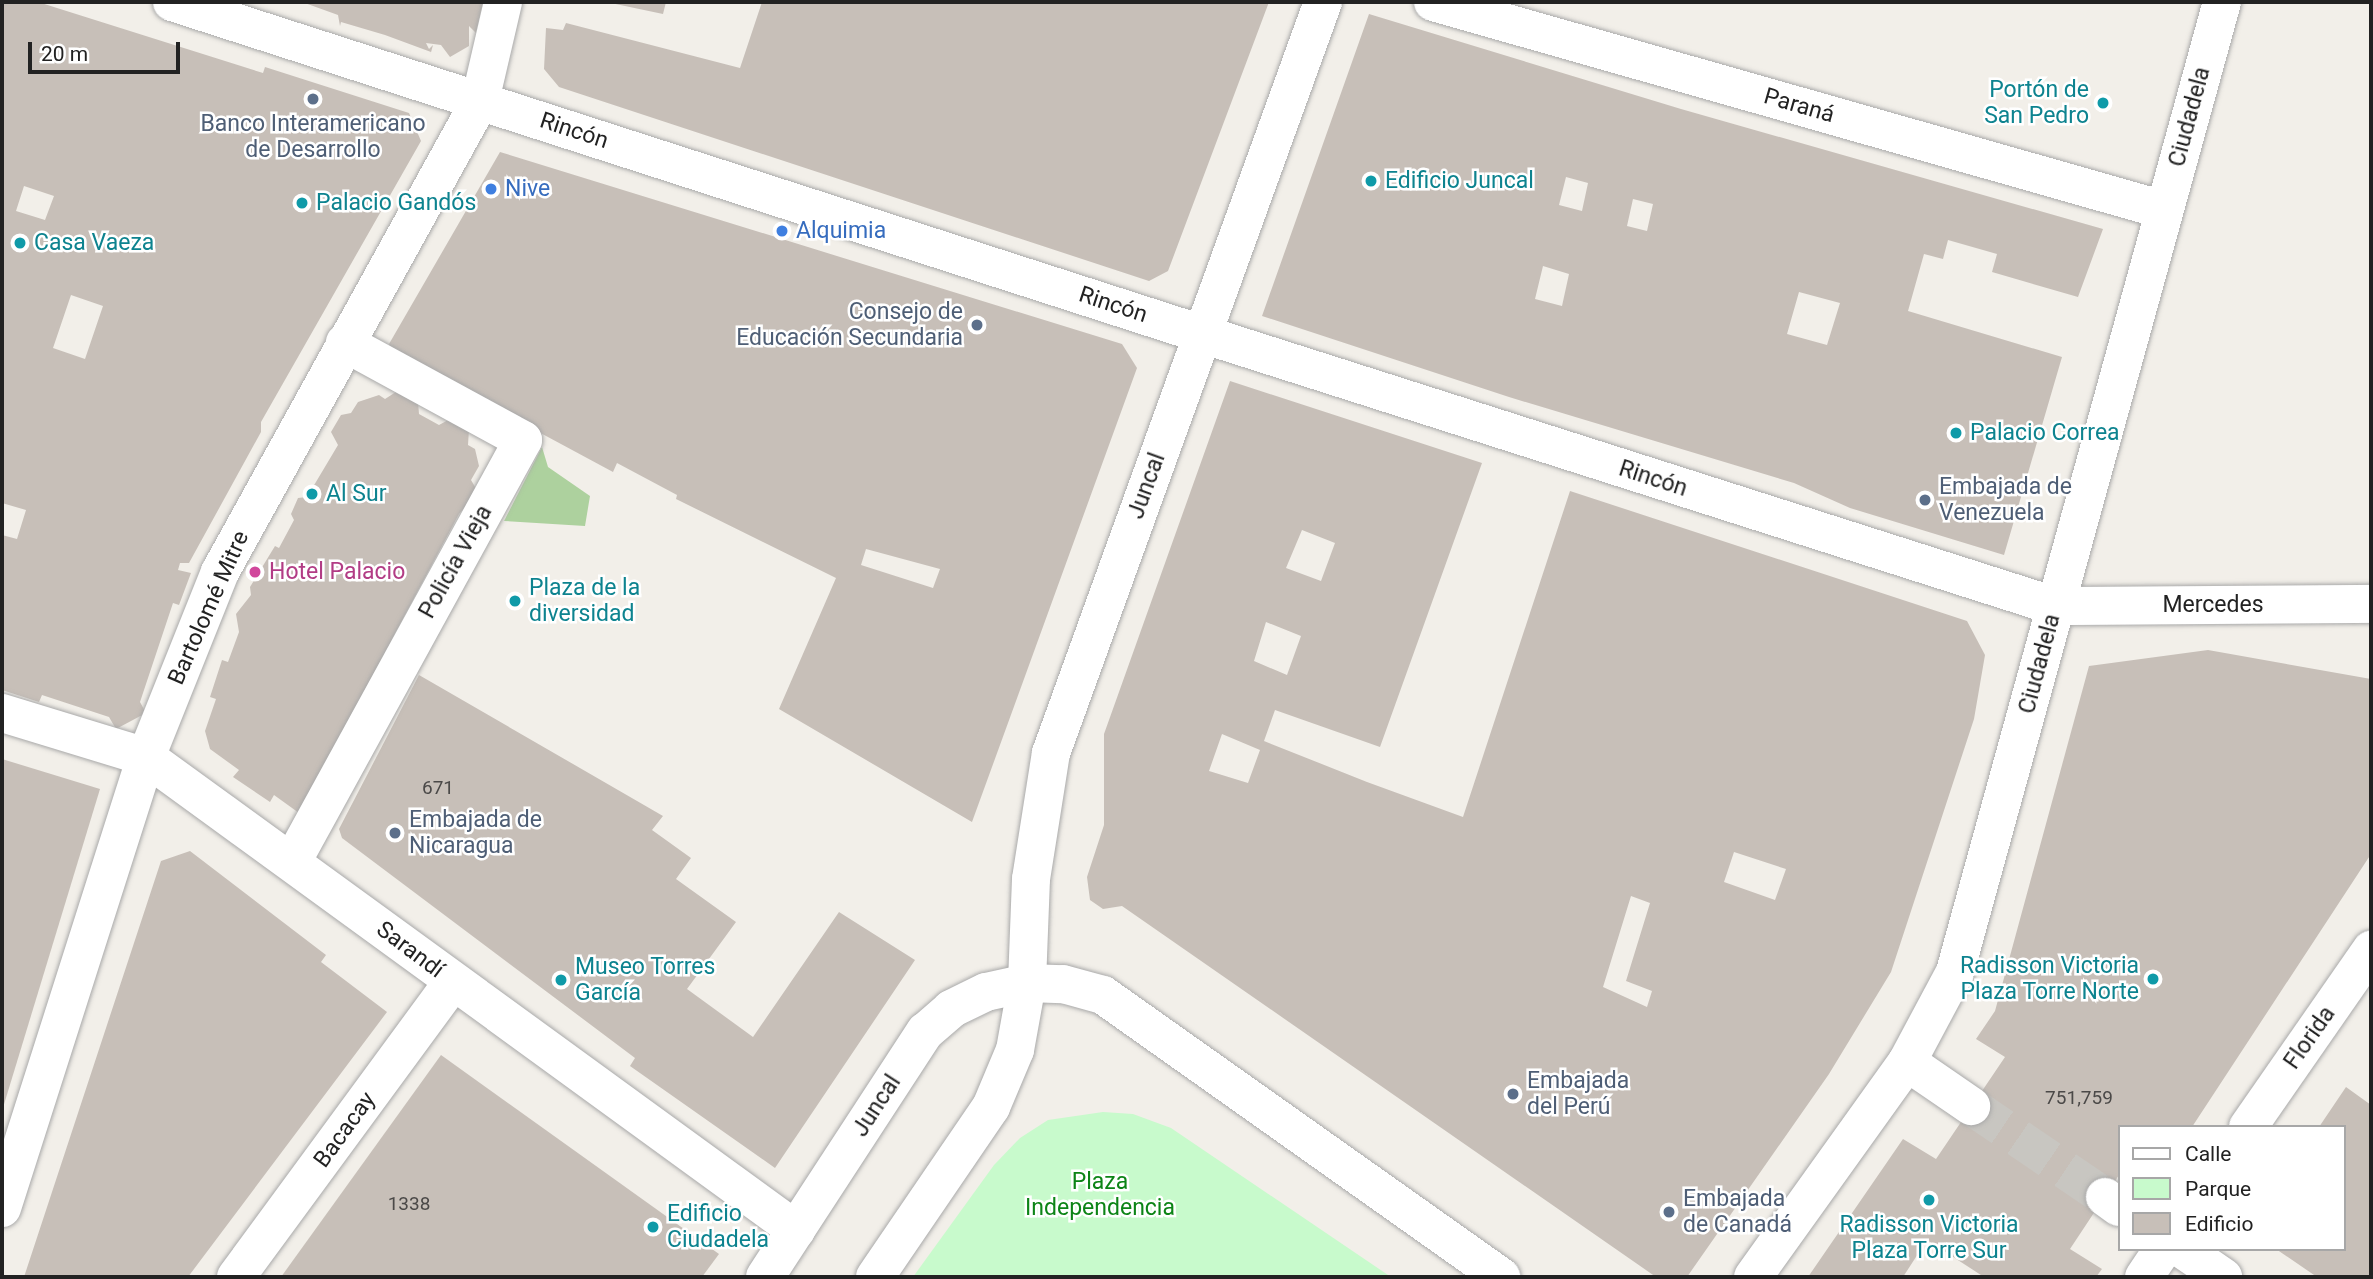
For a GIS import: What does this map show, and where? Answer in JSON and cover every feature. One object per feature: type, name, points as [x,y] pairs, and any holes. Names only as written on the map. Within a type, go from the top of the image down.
[{"type":"street","name":"Rincón","points":[[172,2],[2055,606]]},
{"type":"street","name":"Bartolomé Mitre","points":[[2,1208],[146,758],[220,572],[480,101],[503,2]]},
{"type":"street","name":"Juncal","points":[[875,1277],[991,1107],[1015,1050],[1027,983],[1031,879],[1051,752],[1323,2]]},
{"type":"street","name":"Paraná","points":[[1433,2],[2164,210]]},
{"type":"street","name":"Ciudadela","points":[[1754,1277],[1908,1062],[1955,972],[2222,2]]},
{"type":"street","name":"Policía Vieja","points":[[292,862],[523,440],[345,343]]},
{"type":"street","name":"Mercedes","points":[[2055,606],[2371,604]]},
{"type":"street","name":"Sarandí","points":[[2,713],[146,758],[796,1230]]},
{"type":"street","name":"Florida","points":[[2249,1125],[2371,950]]},
{"type":"street","name":"Bacacay","points":[[236,1277],[453,982]]},
{"type":"street","name":"Juncal","points":[[765,1277],[925,1032],[951,1009],[986,992],[1027,983]]},
{"type":"street","points":[[1027,983],[1063,984],[1103,995],[1501,1277]]},
{"type":"street","points":[[1908,1062],[1971,1106]]},
{"type":"street","points":[[2144,1277],[2162,1251]]},
{"type":"street","points":[[2185,1251],[2223,1277]]},
{"type":"green space","points":[[542,447],[548,467],[590,496],[585,526],[504,521]]},
{"type":"green space","name":"Plaza Independencia","points":[[1103,1112],[1133,1114],[1171,1128],[1391,1277],[913,1277],[994,1165],[1020,1138],[1048,1120]]},
{"type":"building","points":[[2,2],[38,2],[263,73],[265,67],[409,113],[421,141],[261,422],[261,432],[189,563],[180,563],[178,570],[191,573],[179,605],[173,603],[140,702],[146,713],[116,729],[109,717],[42,695],[39,702],[2,690],[2,535],[17,539],[26,510],[2,503]],"holes":[[[24,186],[54,196],[45,220],[16,211]],[[71,295],[103,306],[85,359],[53,348]]]},
{"type":"building","points":[[302,2],[483,2],[476,33],[469,26],[469,46],[450,57],[441,45],[426,43],[429,49],[433,45],[430,56],[431,52],[385,35],[341,22],[340,26],[338,15]]},
{"type":"building","points":[[606,2],[666,2],[663,14]]},
{"type":"building","points":[[762,2],[1269,2],[1168,271],[1149,281],[559,87],[544,69],[546,28],[563,30],[566,23],[740,68]]},
{"type":"building","points":[[1369,14],[1681,109],[2103,229],[2078,297],[1992,272],[1997,254],[1948,240],[1943,259],[1924,254],[1908,311],[2062,357],[2004,555],[1850,508],[1794,483],[1509,397],[1262,316]],"holes":[[[1566,177],[1588,183],[1582,211],[1559,205]],[[1633,199],[1653,204],[1647,231],[1627,226]],[[1543,266],[1569,274],[1562,306],[1535,299]],[[1799,292],[1840,303],[1827,345],[1787,334]]]},
{"type":"building","points":[[500,152],[1122,344],[1137,368],[972,822],[779,709],[836,578],[676,499],[677,495],[617,463],[613,472],[392,353],[389,344]],"holes":[[[866,549],[940,569],[933,588],[861,565]]]},
{"type":"building","points":[[1230,381],[1482,463],[1380,747],[1275,710],[1264,741],[1463,817],[1570,491],[1967,621],[1985,655],[1974,719],[1891,972],[1829,1074],[1687,1277],[1656,1277],[1122,906],[1103,909],[1090,900],[1087,877],[1104,825],[1104,734]],"holes":[[[1302,530],[1335,543],[1321,581],[1286,568]],[[1266,622],[1301,636],[1287,675],[1254,661]],[[1222,734],[1260,750],[1248,783],[1209,771]],[[1734,852],[1786,869],[1775,900],[1724,882]],[[1631,896],[1650,903],[1626,981],[1652,991],[1647,1007],[1603,987]]]},
{"type":"building","points":[[399,390],[418,402],[419,414],[439,425],[450,419],[469,429],[468,445],[475,449],[479,466],[471,480],[478,492],[459,514],[299,813],[274,795],[270,802],[233,777],[239,770],[210,749],[205,731],[216,699],[210,697],[222,660],[228,662],[239,632],[236,614],[251,595],[250,587],[275,546],[279,548],[294,520],[291,514],[298,498],[307,497],[338,445],[331,432],[341,415],[351,413],[358,402],[379,395],[385,399]]},
{"type":"building","points":[[2208,650],[2371,679],[2371,854],[2193,1125],[2118,1125],[2118,1177],[2070,1249],[2102,1269],[2096,1277],[1984,1277],[1927,1240],[1903,1277],[1808,1277],[1903,1139],[1936,1159],[2005,1057],[1976,1039],[1995,1011],[2089,666]]},
{"type":"building","points":[[419,675],[663,816],[652,830],[691,858],[676,879],[736,922],[687,989],[753,1037],[839,912],[915,960],[775,1168],[630,1066],[635,1058],[342,838],[339,829]]},
{"type":"building","points":[[2,759],[100,789],[2,1111]]},
{"type":"building","points":[[190,851],[326,955],[321,962],[387,1012],[188,1277],[24,1277],[161,861]]},
{"type":"building","points":[[441,1055],[719,1254],[702,1277],[281,1277]]},
{"type":"building","points":[[2346,1087],[2371,1105],[2371,1277],[2317,1277],[2279,1251],[2345,1251],[2345,1125],[2320,1125]]},
{"type":"tunnel","points":[[1971,1106],[2105,1197]]},
{"type":"place","name":"Banco Interamericano de Desarrollo","points":[[313,99]]},
{"type":"place","name":"Portón de San Pedro","points":[[2103,103]]},
{"type":"place","name":"Edificio Juncal","points":[[1371,181]]},
{"type":"place","name":"Nive","points":[[491,189]]},
{"type":"place","name":"Palacio Gandós","points":[[302,203]]},
{"type":"place","name":"Alquimia","points":[[782,231]]},
{"type":"place","name":"Casa Vaeza","points":[[20,243]]},
{"type":"place","name":"Consejo de Educación Secundaria","points":[[977,325]]},
{"type":"place","name":"Palacio Correa","points":[[1956,433]]},
{"type":"place","name":"Al Sur","points":[[312,494]]},
{"type":"place","name":"Embajada de Venezuela","points":[[1925,500]]},
{"type":"place","name":"Hotel Palacio","points":[[255,572]]},
{"type":"place","name":"Plaza de la diversidad","points":[[515,601]]},
{"type":"place","name":"Embajada de Nicaragua","points":[[395,833]]},
{"type":"place","name":"Radisson Victoria Plaza Torre Norte","points":[[2153,979]]},
{"type":"place","name":"Museo Torres García","points":[[561,980]]},
{"type":"place","name":"Embajada del Perú","points":[[1513,1094]]},
{"type":"place","name":"Radisson Victoria Plaza Torre Sur","points":[[1929,1200]]},
{"type":"place","name":"Embajada de Canadá","points":[[1669,1212]]},
{"type":"place","name":"Edificio Ciudadela","points":[[653,1227]]}]
